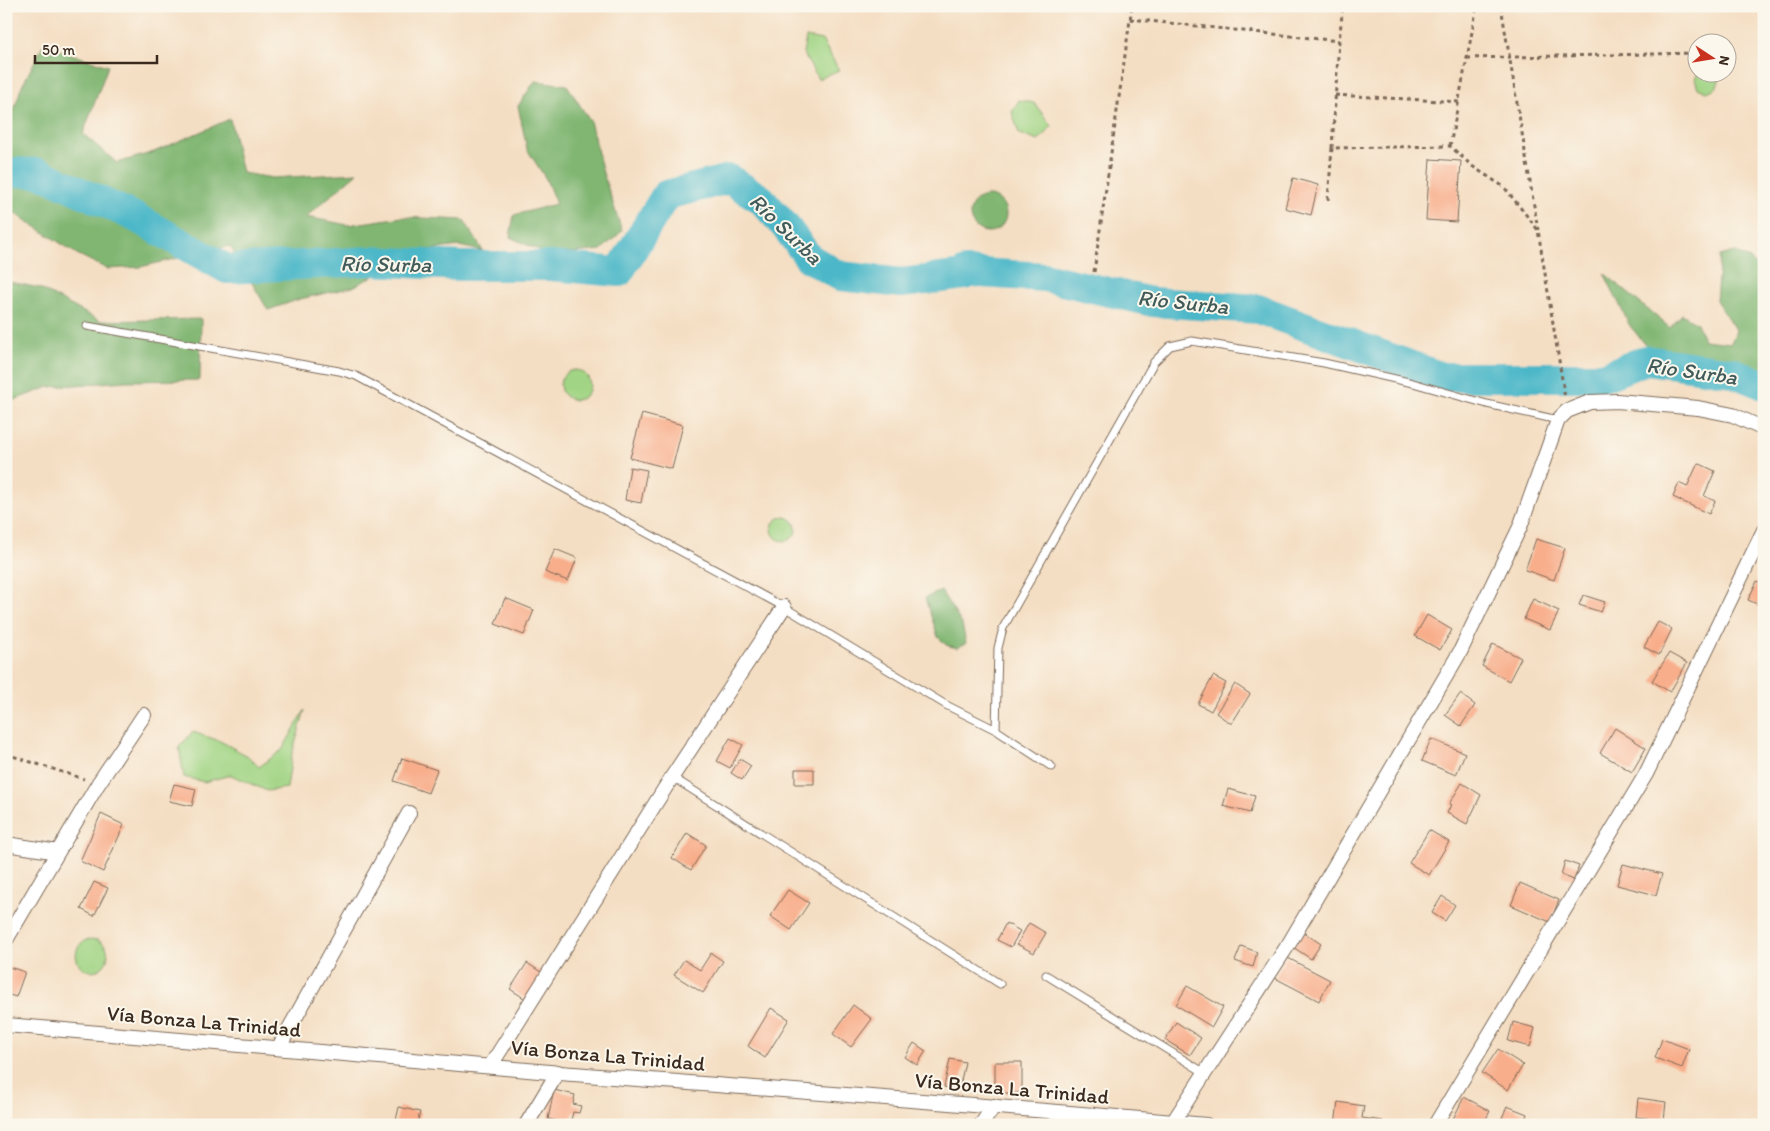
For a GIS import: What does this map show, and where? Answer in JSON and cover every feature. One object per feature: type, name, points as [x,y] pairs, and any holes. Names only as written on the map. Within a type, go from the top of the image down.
[{"type":"street","points":[[1174,1122],[1290,942],[1460,652],[1520,527],[1562,415],[1590,402],[1617,401],[1698,408],[1733,415],[1764,429]]},
{"type":"street","points":[[1435,1125],[1646,774],[1764,530]]},
{"type":"street","points":[[491,1066],[672,778],[784,607]]},
{"type":"street","points":[[6,940],[98,784],[144,715]]},
{"type":"street","points":[[279,1047],[408,813]]},
{"type":"street","points":[[6,844],[58,852]]},
{"type":"street","name":"Vía Bonza La Trinidad","points":[[6,1025],[1206,1125]]},
{"type":"street","points":[[526,1125],[558,1072]]},
{"type":"street","points":[[980,1125],[994,1106]]},
{"type":"lane","points":[[87,326],[339,371],[356,376],[784,607],[946,705],[996,730],[1052,767]]},
{"type":"lane","points":[[996,730],[998,648],[1003,628],[1154,362],[1170,346],[1192,341],[1324,363],[1413,383],[1487,404],[1562,415]]},
{"type":"lane","points":[[672,778],[1000,984]]},
{"type":"lane","points":[[1046,975],[1205,1073]]},
{"type":"path","points":[[1094,272],[1132,6]]},
{"type":"path","points":[[1328,200],[1343,6]]},
{"type":"path","points":[[1450,146],[1476,6]]},
{"type":"path","points":[[1500,6],[1538,230],[1562,415]]},
{"type":"path","points":[[1130,19],[1339,41]]},
{"type":"path","points":[[1467,58],[1688,53]]},
{"type":"path","points":[[1335,95],[1459,102]]},
{"type":"path","points":[[1332,148],[1450,146],[1472,166],[1504,188],[1538,230]]},
{"type":"path","points":[[6,754],[98,784]]},
{"type":"green space","points":[[806,37],[822,40],[839,70],[818,79],[803,53]]},
{"type":"green space","points":[[43,45],[108,66],[83,134],[117,163],[154,152],[230,119],[242,173],[273,178],[357,173],[306,217],[348,225],[402,217],[464,220],[483,251],[459,246],[420,251],[353,287],[300,299],[268,310],[230,246],[140,267],[107,269],[77,254],[16,214],[6,212],[6,135],[21,88]]},
{"type":"green space","points":[[535,81],[567,85],[590,121],[603,173],[622,231],[601,250],[573,253],[543,252],[510,237],[514,215],[556,204],[546,179],[527,149],[518,106]]},
{"type":"green space","points":[[1696,82],[1719,82],[1716,88],[1707,92],[1698,88]]},
{"type":"green space","points":[[1019,100],[1034,103],[1052,126],[1038,141],[1019,134],[1012,112]]},
{"type":"green space","points":[[988,196],[1000,202],[1006,214],[1000,226],[988,232],[976,226],[970,214],[976,202]]},
{"type":"green space","points":[[1734,252],[1750,259],[1764,275],[1764,381],[1728,363],[1693,353],[1650,350],[1630,326],[1604,273],[1670,328],[1682,314],[1697,323],[1704,340],[1731,343],[1736,331],[1716,300],[1720,256]]},
{"type":"green space","points":[[6,281],[39,288],[100,321],[201,319],[200,380],[126,381],[49,387],[6,403]]},
{"type":"green space","points":[[575,370],[586,374],[590,385],[586,396],[575,400],[564,396],[560,385],[564,374]]},
{"type":"green space","points":[[784,517],[792,521],[796,529],[792,537],[784,541],[776,537],[772,529],[776,521]]},
{"type":"green space","points":[[941,591],[962,624],[966,643],[957,648],[946,645],[938,637],[925,598]]},
{"type":"green space","points":[[305,710],[292,754],[287,788],[267,791],[231,775],[204,782],[184,777],[179,747],[193,732],[220,741],[248,756],[259,767],[282,750]]},
{"type":"green space","points":[[92,939],[98,940],[103,944],[107,949],[107,961],[103,966],[98,970],[92,971],[86,970],[81,966],[77,961],[76,955],[77,949],[81,944],[86,940]]},
{"type":"building","points":[[1430,159],[1461,161],[1457,222],[1426,220]]},
{"type":"building","points":[[1293,178],[1318,185],[1311,215],[1285,208]]},
{"type":"building","points":[[642,414],[683,425],[672,469],[630,458]]},
{"type":"building","points":[[1698,463],[1715,471],[1704,496],[1715,501],[1709,514],[1673,497],[1679,483],[1687,487]]},
{"type":"building","points":[[630,467],[647,470],[641,503],[625,500]]},
{"type":"building","points":[[1536,539],[1565,548],[1554,580],[1525,570]]},
{"type":"building","points":[[555,549],[577,558],[568,581],[545,572]]},
{"type":"building","points":[[1757,581],[1764,584],[1764,607],[1748,600]]},
{"type":"building","points":[[1583,595],[1605,602],[1601,612],[1579,605]]},
{"type":"building","points":[[505,598],[534,610],[524,635],[495,624]]},
{"type":"building","points":[[1533,599],[1559,611],[1550,630],[1524,619]]},
{"type":"building","points":[[1427,615],[1452,630],[1440,650],[1415,636]]},
{"type":"building","points":[[1658,622],[1672,629],[1659,655],[1644,647]]},
{"type":"building","points":[[1493,644],[1521,658],[1509,681],[1482,666]]},
{"type":"building","points":[[1669,653],[1687,663],[1670,692],[1652,681]]},
{"type":"building","points":[[1213,676],[1226,683],[1211,711],[1198,704]]},
{"type":"building","points":[[1235,684],[1250,694],[1232,723],[1230,723],[1216,713]]},
{"type":"building","points":[[1460,694],[1475,705],[1461,726],[1445,715]]},
{"type":"building","points":[[1615,728],[1646,748],[1632,772],[1600,753]]},
{"type":"building","points":[[730,738],[743,745],[730,768],[717,761]]},
{"type":"building","points":[[1431,739],[1465,753],[1456,775],[1422,761]]},
{"type":"building","points":[[402,758],[437,770],[428,793],[394,781]]},
{"type":"building","points":[[740,759],[751,766],[742,780],[731,773]]},
{"type":"building","points":[[795,769],[814,769],[814,784],[795,784]]},
{"type":"building","points":[[1462,783],[1481,795],[1467,824],[1447,813],[1451,805],[1449,804]]},
{"type":"building","points":[[174,784],[196,789],[192,806],[169,801]]},
{"type":"building","points":[[1228,789],[1255,796],[1250,813],[1223,806]]},
{"type":"building","points":[[101,814],[124,825],[103,872],[80,861]]},
{"type":"building","points":[[1429,830],[1449,842],[1429,875],[1409,863]]},
{"type":"building","points":[[687,833],[706,845],[691,870],[672,858]]},
{"type":"building","points":[[1565,861],[1579,866],[1574,880],[1561,875]]},
{"type":"building","points":[[1623,864],[1662,874],[1656,895],[1617,885]]},
{"type":"building","points":[[94,882],[108,888],[94,916],[81,909]]},
{"type":"building","points":[[1520,883],[1559,900],[1550,922],[1511,905]]},
{"type":"building","points":[[788,890],[809,903],[791,930],[770,916]]},
{"type":"building","points":[[1442,896],[1455,905],[1445,921],[1432,913]]},
{"type":"building","points":[[1006,923],[1020,931],[1011,947],[997,940]]},
{"type":"building","points":[[1029,923],[1046,933],[1034,953],[1017,944]]},
{"type":"building","points":[[1303,932],[1321,944],[1311,959],[1293,947]]},
{"type":"building","points":[[1241,946],[1257,952],[1253,967],[1235,961]]},
{"type":"building","points":[[711,953],[723,961],[703,993],[674,975],[684,960],[700,970]]},
{"type":"building","points":[[1286,957],[1330,980],[1319,1001],[1275,978]]},
{"type":"building","points":[[527,963],[544,974],[527,1000],[510,989]]},
{"type":"building","points":[[6,966],[25,972],[16,997],[6,994]]},
{"type":"building","points":[[1187,986],[1223,1007],[1212,1027],[1176,1005]]},
{"type":"building","points":[[853,1005],[872,1019],[851,1047],[833,1034]]},
{"type":"building","points":[[771,1008],[789,1019],[765,1058],[748,1046]]},
{"type":"building","points":[[1176,1022],[1201,1038],[1190,1055],[1165,1040]]},
{"type":"building","points":[[1513,1022],[1535,1028],[1530,1047],[1508,1041]]},
{"type":"building","points":[[1662,1039],[1689,1049],[1682,1068],[1655,1058]]},
{"type":"building","points":[[914,1043],[926,1051],[917,1065],[905,1057]]},
{"type":"building","points":[[1498,1049],[1523,1065],[1508,1090],[1482,1073]]},
{"type":"building","points":[[950,1059],[965,1062],[959,1090],[944,1087]]},
{"type":"building","points":[[995,1062],[1022,1062],[1022,1093],[995,1093]]},
{"type":"building","points":[[554,1090],[575,1095],[573,1104],[581,1106],[579,1113],[573,1112],[570,1124],[548,1119]]},
{"type":"building","points":[[1464,1097],[1490,1111],[1483,1125],[1450,1125]]},
{"type":"building","points":[[1638,1098],[1666,1102],[1664,1120],[1636,1117]]},
{"type":"building","points":[[1338,1102],[1364,1106],[1362,1118],[1383,1121],[1382,1125],[1335,1125]]},
{"type":"building","points":[[1507,1106],[1527,1114],[1523,1125],[1499,1125]]},
{"type":"building","points":[[399,1107],[420,1112],[417,1125],[395,1125]]},
{"type":"waterway","name":"Río Surba","points":[[6,172],[40,173],[135,217],[227,269],[372,261],[460,266],[550,266],[619,272],[666,195],[729,179],[761,199],[785,226],[809,258],[840,276],[902,283],[964,275],[965,272],[1044,277],[1152,302],[1258,309],[1442,377],[1603,377],[1646,360],[1732,372],[1764,385]]}]
